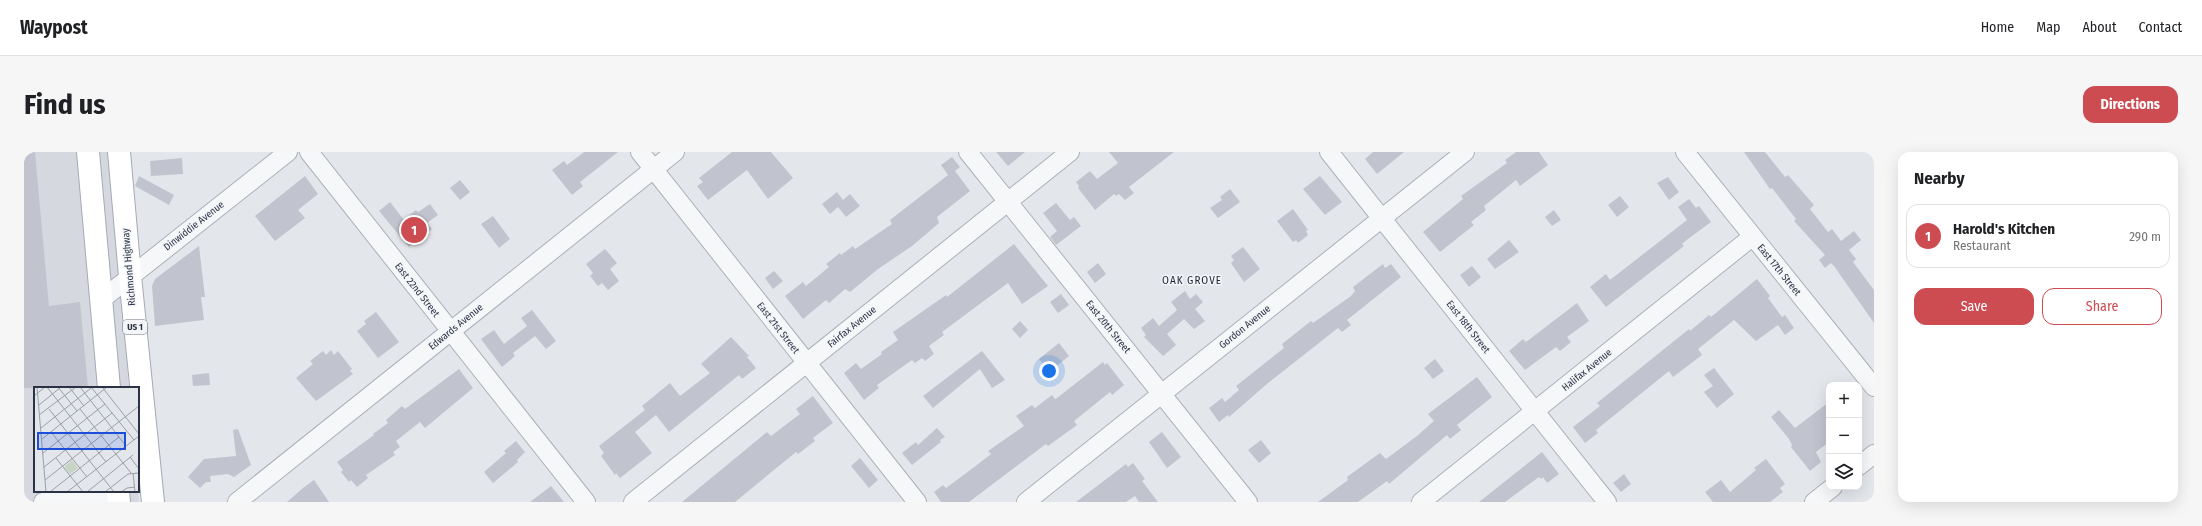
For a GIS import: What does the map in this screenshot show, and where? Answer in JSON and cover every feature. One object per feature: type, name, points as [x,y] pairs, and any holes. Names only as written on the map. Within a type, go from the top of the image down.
[{"type":"main road","points":[[88,152],[109,387]]},
{"type":"main road","name":"Richmond Highway","points":[[119,152],[153,502]]},
{"type":"street","name":"Dinwiddie Avenue","points":[[101,300],[288,152]]},
{"type":"street","name":"East 22nd Street","points":[[309,152],[586,502]]},
{"type":"street","name":"East 21st Street","points":[[640,152],[806,364],[917,502]]},
{"type":"street","name":"Edwards Avenue","points":[[237,502],[675,152]]},
{"type":"street","name":"East 20th Street","points":[[968,152],[1248,502]]},
{"type":"street","name":"Fairfax Avenue","points":[[633,502],[1070,152]]},
{"type":"street","name":"East 18th Street","points":[[1329,152],[1607,502]]},
{"type":"street","name":"Gordon Avenue","points":[[1026,502],[1465,152]]},
{"type":"street","name":"East 17th Street","points":[[1686,152],[1752,237],[1874,387]]},
{"type":"street","name":"Halifax Avenue","points":[[1421,502],[1752,237]]},
{"type":"street","points":[[1862,464],[1874,454]]},
{"type":"street","points":[[1814,502],[1829,490]]},
{"type":"street","points":[[43,502],[119,496]]},
{"type":"shaded area","points":[[24,152],[108,152],[129,387],[34,387],[34,492],[138,492],[139,502],[24,502]]},
{"type":"building","points":[[24,152],[35,152],[49,306],[80,302],[88,387],[24,388]]},
{"type":"building","points":[[584,152],[618,152],[580,182],[583,186],[572,195],[552,170],[564,161],[567,165]]},
{"type":"building","points":[[732,152],[771,152],[793,178],[768,199],[747,170],[708,200],[697,186],[703,182],[699,178]]},
{"type":"building","points":[[996,152],[1025,152],[1008,166]]},
{"type":"building","points":[[1109,152],[1174,152],[1129,187],[1134,193],[1125,200],[1119,194],[1116,196],[1114,194],[1095,210],[1078,188],[1079,186],[1076,182],[1090,171],[1097,179],[1118,163]]},
{"type":"building","points":[[1373,152],[1404,152],[1377,174],[1365,159]]},
{"type":"building","points":[[1516,152],[1539,152],[1548,165],[1520,186],[1516,180],[1484,206],[1486,210],[1471,222],[1474,225],[1440,252],[1423,232],[1463,199],[1461,196],[1507,163],[1505,160]]},
{"type":"building","points":[[1744,152],[1765,152],[1785,177],[1788,175],[1814,205],[1810,209],[1828,232],[1832,229],[1841,241],[1854,231],[1861,240],[1849,250],[1856,259],[1853,262],[1874,290],[1874,323],[1834,266],[1831,263],[1825,268],[1819,260],[1825,255],[1794,221],[1796,219],[1772,188],[1770,189]]},
{"type":"building","points":[[952,157],[960,167],[955,171],[970,191],[937,217],[939,223],[912,246],[878,269],[850,292],[845,289],[829,303],[826,300],[803,319],[785,296],[803,282],[806,286],[829,267],[826,264],[840,253],[841,255],[853,246],[855,249],[892,224],[890,220],[948,175],[941,165]]},
{"type":"building","points":[[182,158],[183,174],[151,176],[150,161]]},
{"type":"building","points":[[139,176],[174,195],[169,205],[135,186]]},
{"type":"building","points":[[305,176],[318,194],[298,210],[305,218],[275,241],[255,216]]},
{"type":"building","points":[[1320,176],[1342,202],[1325,215],[1303,189]]},
{"type":"building","points":[[1668,177],[1679,192],[1669,200],[1657,183]]},
{"type":"building","points":[[460,180],[470,192],[460,200],[450,188]]},
{"type":"building","points":[[1230,189],[1240,202],[1218,218],[1210,208],[1222,200],[1220,197]]},
{"type":"building","points":[[837,192],[843,200],[850,194],[860,206],[846,217],[838,207],[830,214],[822,204]]},
{"type":"building","points":[[1620,196],[1629,207],[1617,217],[1608,205]]},
{"type":"building","points":[[1689,199],[1696,208],[1699,206],[1711,222],[1682,244],[1684,246],[1606,307],[1590,287],[1606,274],[1610,280],[1687,220],[1678,207]]},
{"type":"building","points":[[390,202],[404,220],[416,210],[418,212],[430,204],[438,215],[427,223],[432,229],[409,247],[379,211]]},
{"type":"building","points":[[1056,203],[1070,220],[1074,217],[1081,226],[1056,245],[1050,237],[1057,231],[1043,213]]},
{"type":"building","points":[[1293,209],[1308,230],[1306,231],[1308,235],[1298,243],[1296,240],[1293,242],[1277,221]]},
{"type":"building","points":[[1554,210],[1561,220],[1552,226],[1545,217]]},
{"type":"building","points":[[493,216],[510,239],[499,248],[481,224]]},
{"type":"building","points":[[1509,240],[1519,252],[1495,269],[1487,259]]},
{"type":"building","points":[[1014,244],[1048,286],[1022,304],[1008,283],[942,332],[944,335],[929,346],[934,354],[925,361],[922,358],[915,363],[912,360],[877,385],[879,388],[864,400],[844,373],[856,363],[861,369],[882,354],[881,352],[898,340],[893,332],[946,295],[947,297]]},
{"type":"building","points":[[199,246],[205,297],[201,297],[204,320],[155,326],[152,286],[155,279]]},
{"type":"building","points":[[1243,247],[1260,269],[1244,282],[1231,263],[1234,260],[1231,256]]},
{"type":"building","points":[[605,249],[617,263],[610,269],[619,281],[608,290],[602,283],[598,286],[590,276],[593,273],[586,264]]},
{"type":"building","points":[[1098,263],[1106,274],[1095,283],[1087,272]]},
{"type":"building","points":[[1383,264],[1385,268],[1391,264],[1401,277],[1347,320],[1351,325],[1342,332],[1338,328],[1268,383],[1229,417],[1228,415],[1219,422],[1209,408],[1222,398],[1225,402],[1239,390],[1236,386],[1284,348],[1282,344],[1311,321],[1313,323],[1351,296],[1355,291],[1353,287]]},
{"type":"building","points":[[1472,266],[1481,277],[1469,287],[1460,275]]},
{"type":"building","points":[[774,271],[783,281],[773,289],[765,278]]},
{"type":"building","points":[[1757,279],[1770,296],[1768,298],[1782,317],[1785,315],[1794,328],[1785,335],[1778,325],[1756,341],[1734,320],[1698,349],[1702,355],[1673,377],[1669,371],[1596,430],[1598,433],[1585,443],[1573,427],[1600,406],[1597,403],[1689,329],[1690,331],[1709,315],[1711,317]]},
{"type":"building","points":[[1185,291],[1190,299],[1196,294],[1203,302],[1195,309],[1205,321],[1194,329],[1184,319],[1167,334],[1176,345],[1163,356],[1144,337],[1146,335],[1141,328],[1153,318],[1159,326],[1177,310],[1171,302]]},
{"type":"building","points":[[1061,294],[1069,305],[1058,313],[1050,302]]},
{"type":"building","points":[[1577,303],[1589,321],[1567,337],[1571,342],[1560,351],[1556,347],[1525,370],[1509,351],[1523,339],[1526,342]]},
{"type":"building","points":[[532,310],[556,341],[546,349],[535,336],[513,353],[515,356],[502,367],[481,339],[494,330],[504,344],[527,326],[521,318]]},
{"type":"building","points":[[376,312],[399,342],[378,358],[357,331],[366,324],[364,321]]},
{"type":"building","points":[[1020,321],[1028,330],[1020,338],[1012,329]]},
{"type":"building","points":[[731,337],[749,356],[747,357],[756,368],[742,379],[739,375],[669,432],[656,415],[635,432],[652,453],[620,478],[616,473],[615,475],[601,456],[604,453],[599,446],[645,410],[642,406],[670,383],[680,396],[710,373],[701,364]]},
{"type":"building","points":[[1059,343],[1069,356],[1049,372],[1039,359]]},
{"type":"building","points":[[331,350],[334,355],[338,351],[352,369],[350,371],[353,374],[316,401],[296,378],[313,364],[310,361],[323,351],[326,355]]},
{"type":"building","points":[[982,351],[1005,380],[992,388],[980,369],[933,408],[923,396]]},
{"type":"building","points":[[1435,359],[1444,371],[1433,379],[1424,368]]},
{"type":"building","points":[[1103,362],[1105,365],[1107,363],[1124,385],[1112,395],[1110,392],[1074,421],[1077,425],[1048,446],[1046,444],[969,502],[941,502],[934,492],[943,485],[946,488],[991,454],[988,451],[1024,426],[1016,416],[1032,405],[1035,408],[1052,395],[1055,399],[1057,398]]},
{"type":"building","points":[[1714,368],[1734,394],[1717,408],[1704,392],[1713,386],[1704,375]]},
{"type":"building","points":[[459,369],[473,388],[425,428],[420,422],[396,441],[400,447],[393,452],[395,455],[366,475],[368,478],[357,487],[351,480],[349,482],[341,472],[343,470],[337,462],[388,423],[386,420],[402,406],[405,409]]},
{"type":"building","points":[[209,373],[210,385],[193,386],[192,375]]},
{"type":"building","points":[[1477,377],[1492,397],[1457,425],[1461,430],[1450,439],[1447,435],[1389,484],[1387,481],[1358,502],[1318,502],[1348,480],[1347,477],[1380,453],[1386,459],[1417,436],[1434,421],[1428,414]]},
{"type":"building","points":[[813,396],[833,423],[813,438],[815,441],[798,454],[796,452],[735,502],[682,502],[767,432],[771,436],[800,414],[796,409]]},
{"type":"building","points":[[1826,404],[1826,444],[1816,452],[1821,462],[1810,471],[1791,447],[1792,445],[1789,439],[1771,417],[1779,410],[1795,428]]},
{"type":"building","points":[[937,428],[945,437],[940,440],[941,442],[912,465],[902,453],[916,442],[918,445]]},
{"type":"building","points":[[238,429],[251,465],[234,477],[228,474],[210,476],[211,482],[206,482],[200,488],[188,477],[204,459],[236,456],[233,430]]},
{"type":"building","points":[[1162,432],[1181,457],[1167,468],[1149,442]]},
{"type":"building","points":[[1261,440],[1271,453],[1259,463],[1248,450]]},
{"type":"building","points":[[516,441],[525,452],[517,460],[518,462],[493,483],[484,472],[506,453],[504,451]]},
{"type":"building","points":[[1542,452],[1559,474],[1547,483],[1543,477],[1541,479],[1539,477],[1505,502],[1479,502]]},
{"type":"building","points":[[860,458],[878,480],[869,488],[851,466]]},
{"type":"building","points":[[1766,459],[1785,484],[1780,488],[1783,492],[1770,502],[1713,502],[1705,492],[1721,480],[1730,492],[1756,470],[1754,468]]},
{"type":"building","points":[[1133,463],[1145,479],[1142,481],[1158,502],[1139,502],[1135,496],[1126,502],[1076,502],[1126,464],[1128,467]]},
{"type":"building","points":[[1624,474],[1631,484],[1621,492],[1613,483]]},
{"type":"building","points":[[314,480],[329,502],[287,502],[303,488]]},
{"type":"building","points":[[551,486],[564,502],[530,502]]},
{"type":"place","name":"Harold's Kitchen","points":[[414,230]]},
{"type":"district","name":"OAK GROVE","points":[[1192,280]]}]
